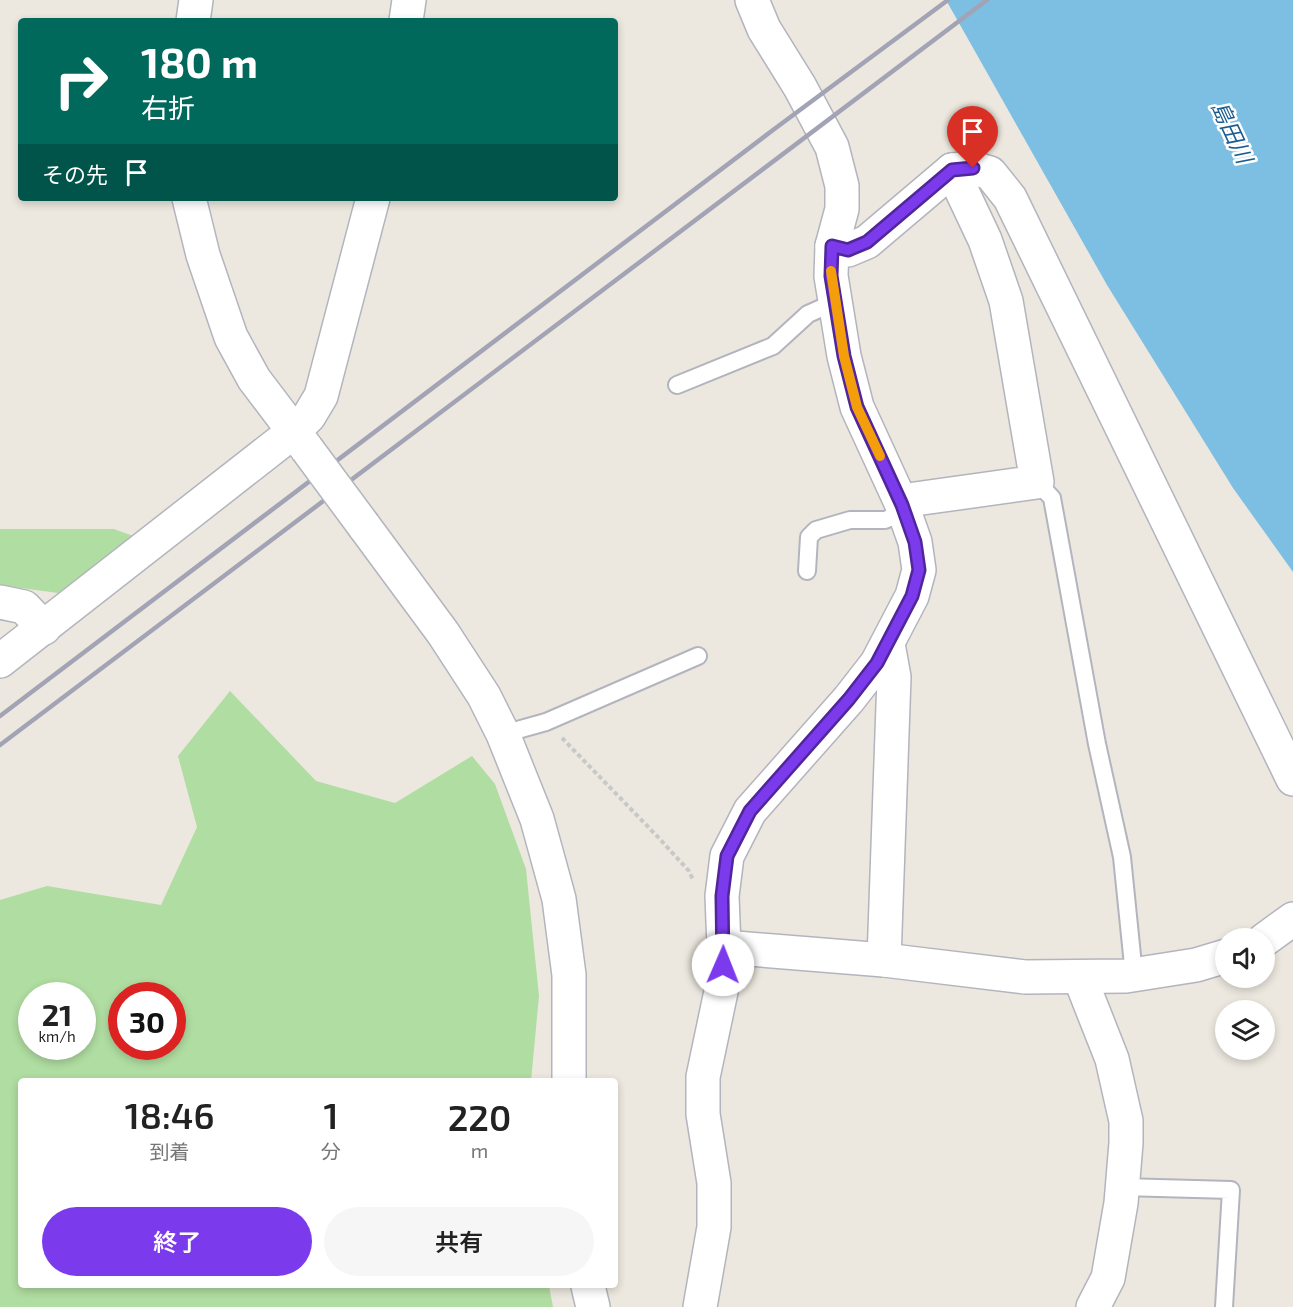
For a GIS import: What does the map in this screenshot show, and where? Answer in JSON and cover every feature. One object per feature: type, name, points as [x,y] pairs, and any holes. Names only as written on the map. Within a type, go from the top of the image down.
[{"type":"street","points":[[193,18],[195,0]]},
{"type":"street","points":[[406,18],[409,0]]},
{"type":"street","points":[[700,1307],[714,1227],[714,1183],[703,1114],[703,1077],[723,982],[722,896],[727,856],[750,811],[849,699],[877,663],[912,596],[919,570],[915,542],[903,508],[857,407],[844,356],[831,276],[832,246],[842,209],[842,186],[832,147],[800,87],[764,29],[752,0]]},
{"type":"street","points":[[832,246],[848,250],[867,242],[952,170],[973,168],[990,173],[1010,198],[1293,779]]},
{"type":"street","points":[[903,508],[915,499],[1037,482],[1006,301],[985,240],[952,170]]},
{"type":"street","points":[[190,201],[203,255],[231,337],[254,379],[443,633],[484,696],[503,734],[537,819],[559,899],[569,975],[569,1078]]},
{"type":"street","points":[[0,661],[300,441],[309,416],[321,396],[372,201]]},
{"type":"street","points":[[0,602],[24,607],[44,628]]},
{"type":"street","points":[[885,960],[894,677],[888,644]]},
{"type":"street","points":[[1275,932],[1293,919]]},
{"type":"street","points":[[724,947],[885,960],[1025,977],[1134,975],[1196,965],[1215,959]]},
{"type":"street","points":[[1083,977],[1084,988],[1112,1059],[1126,1121],[1122,1187],[1107,1278],[1093,1307]]},
{"type":"street","points":[[588,1288],[593,1307]]},
{"type":"lane","points":[[677,385],[773,346],[808,314],[835,302]]},
{"type":"lane","points":[[1037,482],[1052,498],[1097,744],[1122,857],[1134,975]]},
{"type":"lane","points":[[807,571],[809,537],[816,530],[850,520],[885,520],[903,508]]},
{"type":"lane","points":[[503,734],[546,722],[698,656]]},
{"type":"lane","points":[[1122,1187],[1231,1190],[1224,1307]]},
{"type":"path","points":[[546,722],[657,836],[689,871],[694,881]]},
{"type":"green space","points":[[0,529],[114,529],[136,537],[58,593],[0,584]]},
{"type":"green space","points":[[230,691],[316,781],[395,803],[472,756],[495,784],[526,869],[539,996],[531,1078],[18,1078],[18,1288],[549,1288],[553,1307],[0,1307],[0,900],[47,886],[161,905],[197,827],[178,756]]},
{"type":"water","name":"島田川","points":[[946,0],[1293,0],[1293,572],[1233,488],[1107,285]]},
{"type":"railway","points":[[0,716],[948,0]]},
{"type":"railway","points":[[0,745],[987,0]]},
{"type":"slow traffic","points":[[831,271],[844,356],[857,407],[880,456]]},
{"type":"route","points":[[723,965],[722,896],[727,856],[750,811],[849,699],[877,663],[912,596],[919,570],[915,542],[902,505],[857,407],[844,356],[831,276],[832,246],[848,250],[867,242],[952,170],[973,168]]}]
